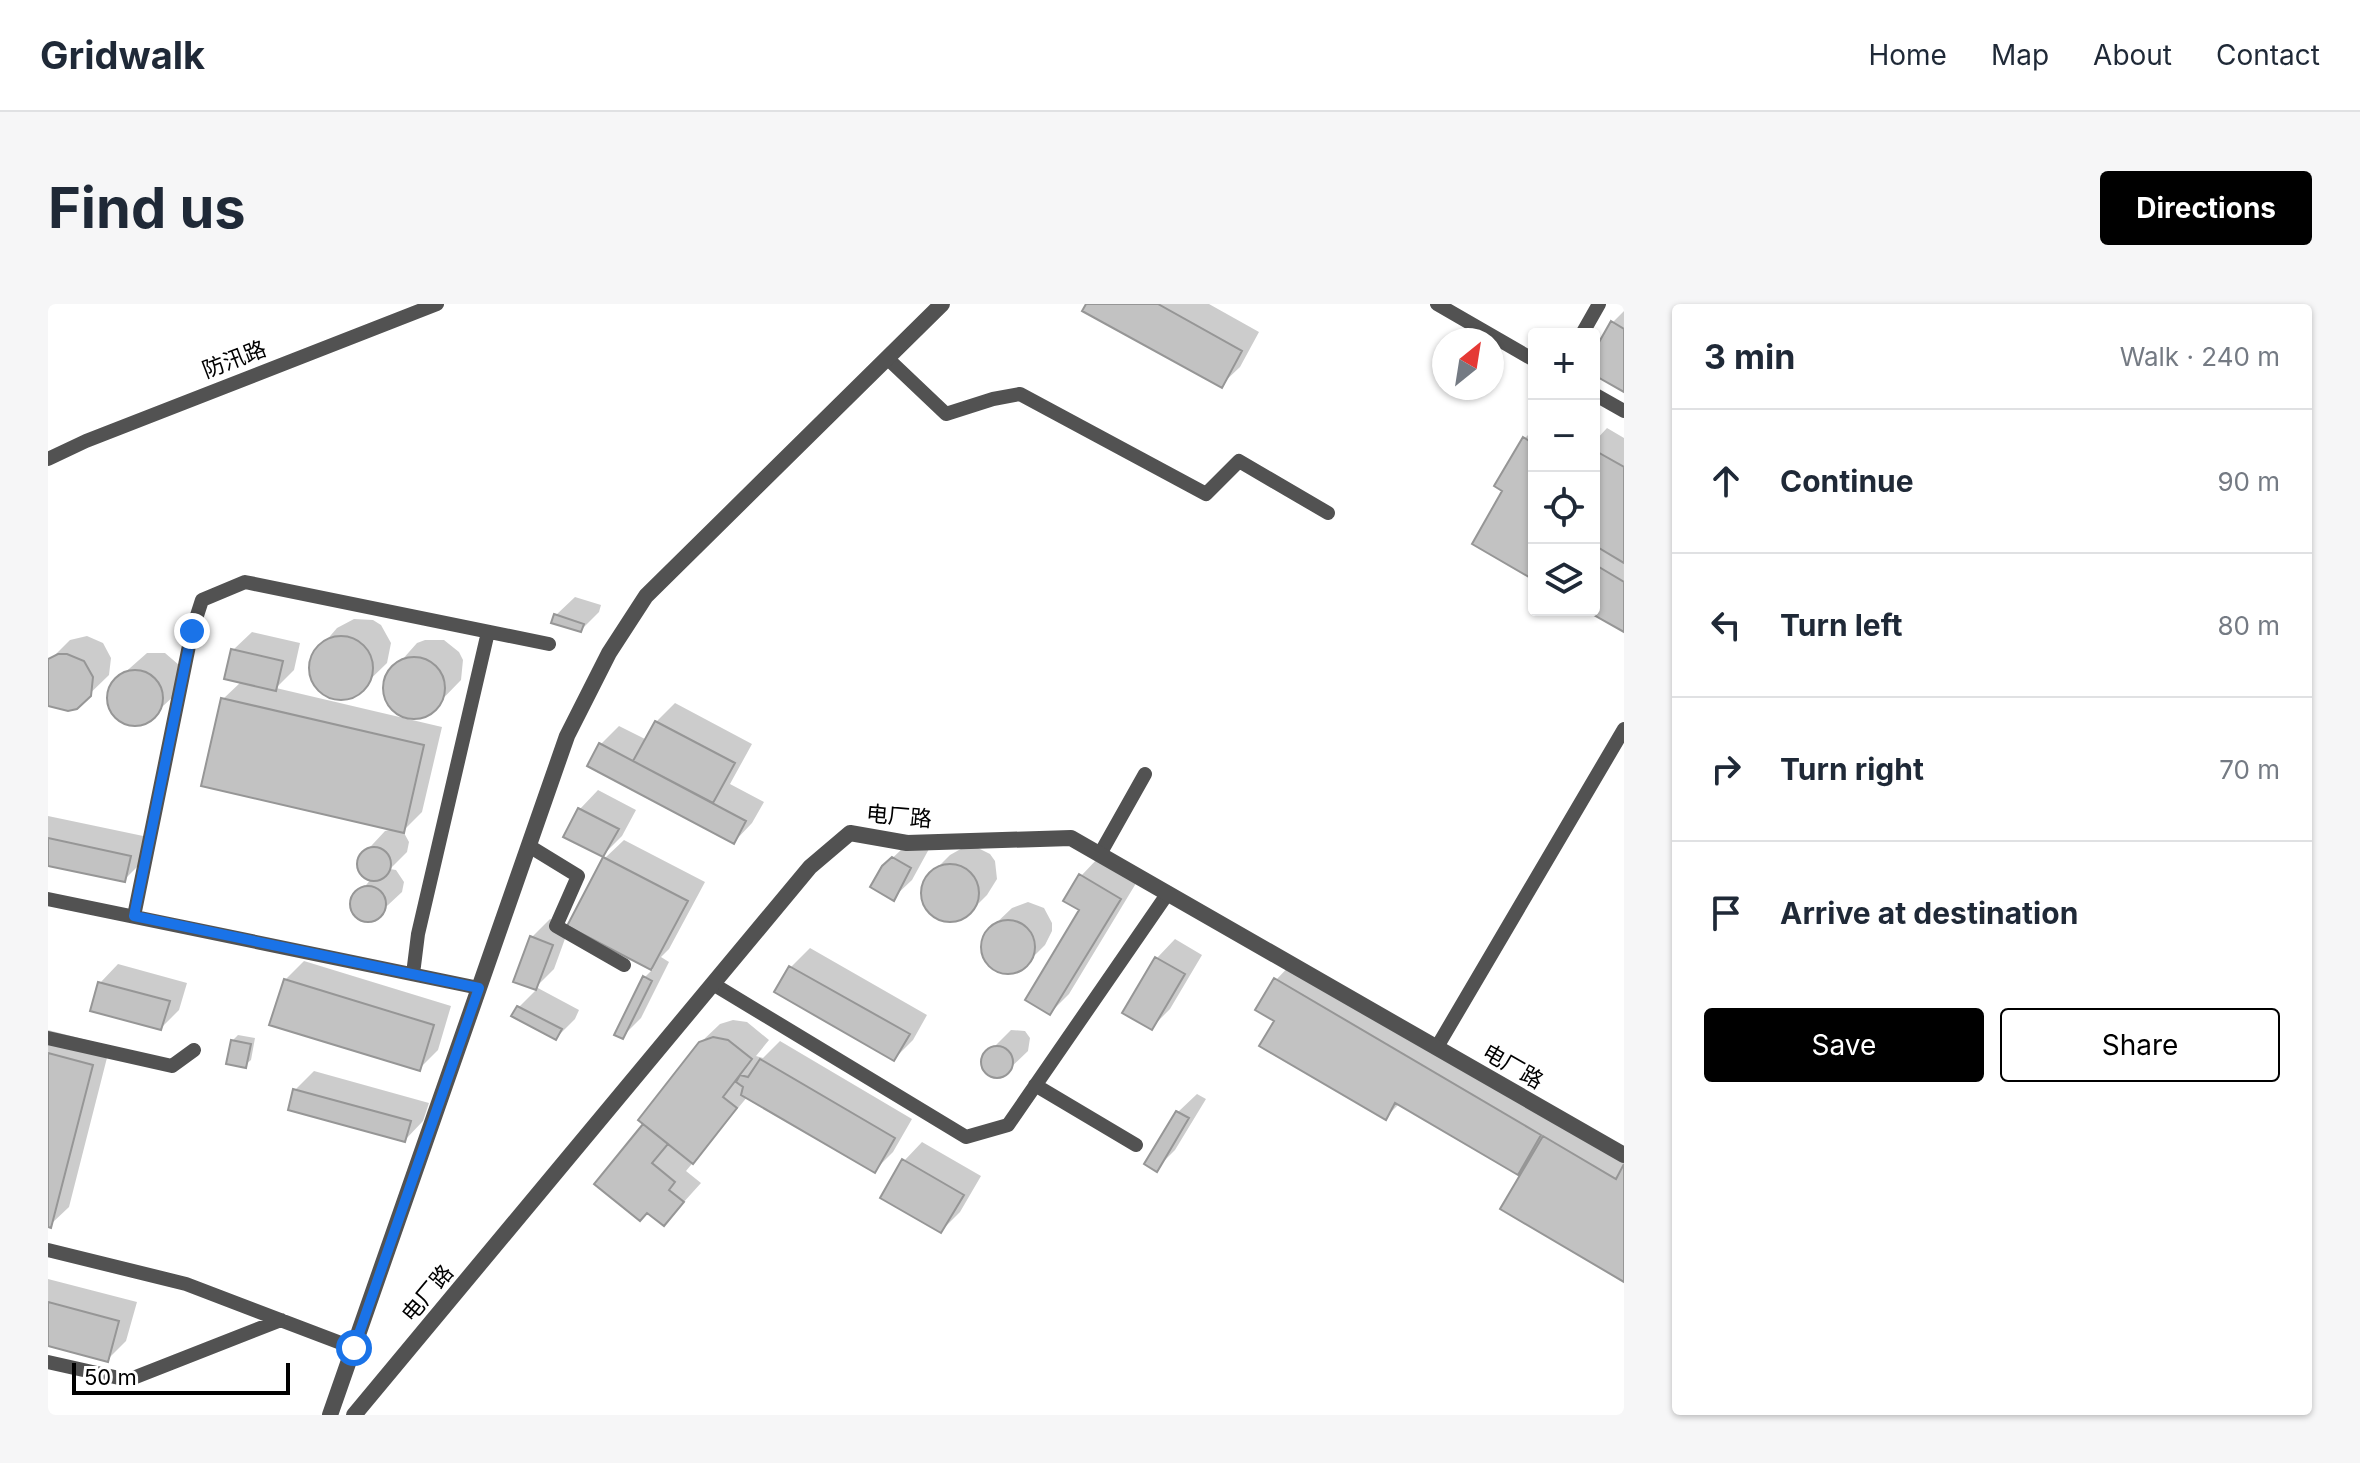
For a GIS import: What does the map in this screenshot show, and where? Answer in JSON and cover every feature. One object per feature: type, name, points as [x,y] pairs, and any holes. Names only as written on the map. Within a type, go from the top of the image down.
[{"type":"street","points":[[330,1415],[567,736],[609,653],[646,596],[942,304]]},
{"type":"street","name":"电厂路","points":[[354,1415],[810,867],[850,833],[907,843],[1071,838],[1624,1155]]},
{"type":"lane","name":"防汛路","points":[[48,459],[86,441],[437,304]]},
{"type":"lane","points":[[1437,304],[1528,357]]},
{"type":"lane","points":[[1585,328],[1599,304]]},
{"type":"lane","points":[[887,358],[946,414],[1020,394],[1206,494],[1239,461],[1328,513]]},
{"type":"lane","points":[[1600,397],[1624,411]]},
{"type":"lane","points":[[134,916],[192,631],[202,600],[245,582],[549,644]]},
{"type":"lane","points":[[413,974],[418,934],[488,632]]},
{"type":"lane","points":[[1437,1047],[1624,729]]},
{"type":"lane","points":[[1100,854],[1145,774]]},
{"type":"lane","points":[[529,846],[578,876],[556,926],[624,965]]},
{"type":"lane","points":[[713,984],[966,1137],[1008,1125],[1168,893]]},
{"type":"lane","points":[[48,899],[479,988]]},
{"type":"lane","points":[[48,1038],[172,1066],[194,1050]]},
{"type":"lane","points":[[1035,1085],[1136,1145]]},
{"type":"lane","points":[[48,1250],[186,1284],[354,1348]]},
{"type":"lane","points":[[48,1362],[128,1380],[281,1320]]},
{"type":"building","points":[[1086,304],[1158,304],[1242,351],[1222,388],[1082,311]]},
{"type":"building","points":[[1611,321],[1624,329],[1624,392],[1600,378],[1600,340]]},
{"type":"building","points":[[1523,437],[1528,440],[1528,577],[1472,544],[1502,491],[1494,486]]},
{"type":"building","points":[[1600,453],[1624,467],[1624,563],[1600,549]]},
{"type":"building","points":[[1600,568],[1624,582],[1624,632],[1596,616],[1600,616]]},
{"type":"building","points":[[554,614],[584,624],[581,632],[551,623]]},
{"type":"building","points":[[335,636],[347,636],[364,645],[371,656],[371,680],[364,691],[347,700],[335,700],[323,695],[314,686],[309,674],[309,662],[314,650],[323,641]]},
{"type":"building","points":[[231,649],[283,661],[276,691],[224,679]]},
{"type":"building","points":[[58,654],[84,661],[93,677],[91,696],[77,709],[68,711],[48,706],[48,659]]},
{"type":"building","points":[[408,657],[420,657],[436,666],[443,676],[443,700],[436,710],[420,719],[408,719],[388,705],[383,694],[383,682],[397,662]]},
{"type":"building","points":[[135,670],[155,678],[163,698],[155,718],[135,726],[115,718],[107,698],[115,678]]},
{"type":"building","points":[[221,698],[424,745],[404,833],[201,786]]},
{"type":"building","points":[[655,721],[735,763],[713,803],[633,761]]},
{"type":"building","points":[[599,743],[746,821],[734,844],[587,766]]},
{"type":"building","points":[[578,808],[619,829],[603,857],[563,837]]},
{"type":"building","points":[[48,838],[131,856],[125,882],[48,866]]},
{"type":"building","points":[[374,847],[386,852],[391,864],[386,876],[374,881],[362,876],[357,864],[362,852]]},
{"type":"building","points":[[603,857],[688,901],[651,970],[567,926]]},
{"type":"building","points":[[892,857],[911,868],[894,901],[870,887],[882,866]]},
{"type":"building","points":[[950,864],[971,872],[979,893],[971,914],[950,922],[929,914],[921,893],[929,872]]},
{"type":"building","points":[[1079,874],[1121,899],[1050,1015],[1025,1000],[1079,910],[1063,901]]},
{"type":"building","points":[[368,886],[381,891],[386,904],[381,917],[368,922],[355,917],[350,904],[355,891]]},
{"type":"building","points":[[1008,920],[1027,928],[1035,947],[1027,966],[1008,974],[989,966],[981,947],[989,928]]},
{"type":"building","points":[[530,936],[553,945],[536,990],[513,982]]},
{"type":"building","points":[[1155,957],[1185,974],[1152,1030],[1122,1013]]},
{"type":"building","points":[[789,966],[910,1034],[894,1061],[774,992]]},
{"type":"building","points":[[643,976],[652,981],[623,1039],[614,1035]]},
{"type":"building","points":[[1274,978],[1541,1135],[1518,1175],[1395,1103],[1386,1120],[1259,1046],[1274,1021],[1255,1010]]},
{"type":"building","points":[[284,979],[434,1025],[420,1071],[269,1025]]},
{"type":"building","points":[[98,982],[170,1001],[161,1030],[90,1011]]},
{"type":"building","points":[[517,1006],[562,1029],[556,1040],[511,1016]]},
{"type":"building","points":[[713,1037],[728,1040],[752,1059],[723,1097],[737,1108],[693,1164],[638,1120],[699,1042]]},
{"type":"building","points":[[231,1040],[251,1044],[246,1068],[226,1064]]},
{"type":"building","points":[[997,1046],[1008,1051],[1013,1062],[1008,1073],[997,1078],[986,1073],[981,1062],[986,1051]]},
{"type":"building","points":[[48,1053],[93,1065],[51,1228],[48,1227]]},
{"type":"building","points":[[760,1059],[895,1138],[875,1173],[741,1095],[743,1087],[736,1082],[740,1075],[748,1077]]},
{"type":"building","points":[[293,1089],[411,1121],[405,1142],[288,1110]]},
{"type":"building","points":[[1176,1111],[1189,1118],[1157,1172],[1144,1164]]},
{"type":"building","points":[[643,1124],[668,1144],[652,1163],[675,1182],[669,1190],[684,1202],[664,1226],[647,1213],[640,1221],[594,1184]]},
{"type":"building","points":[[1543,1136],[1616,1179],[1624,1164],[1624,1282],[1500,1209]]},
{"type":"building","points":[[902,1159],[964,1195],[941,1233],[880,1198]]},
{"type":"building","points":[[48,1302],[119,1321],[108,1362],[48,1346]]},
{"type":"route","points":[[192,631],[134,916],[479,988],[354,1348]]}]
